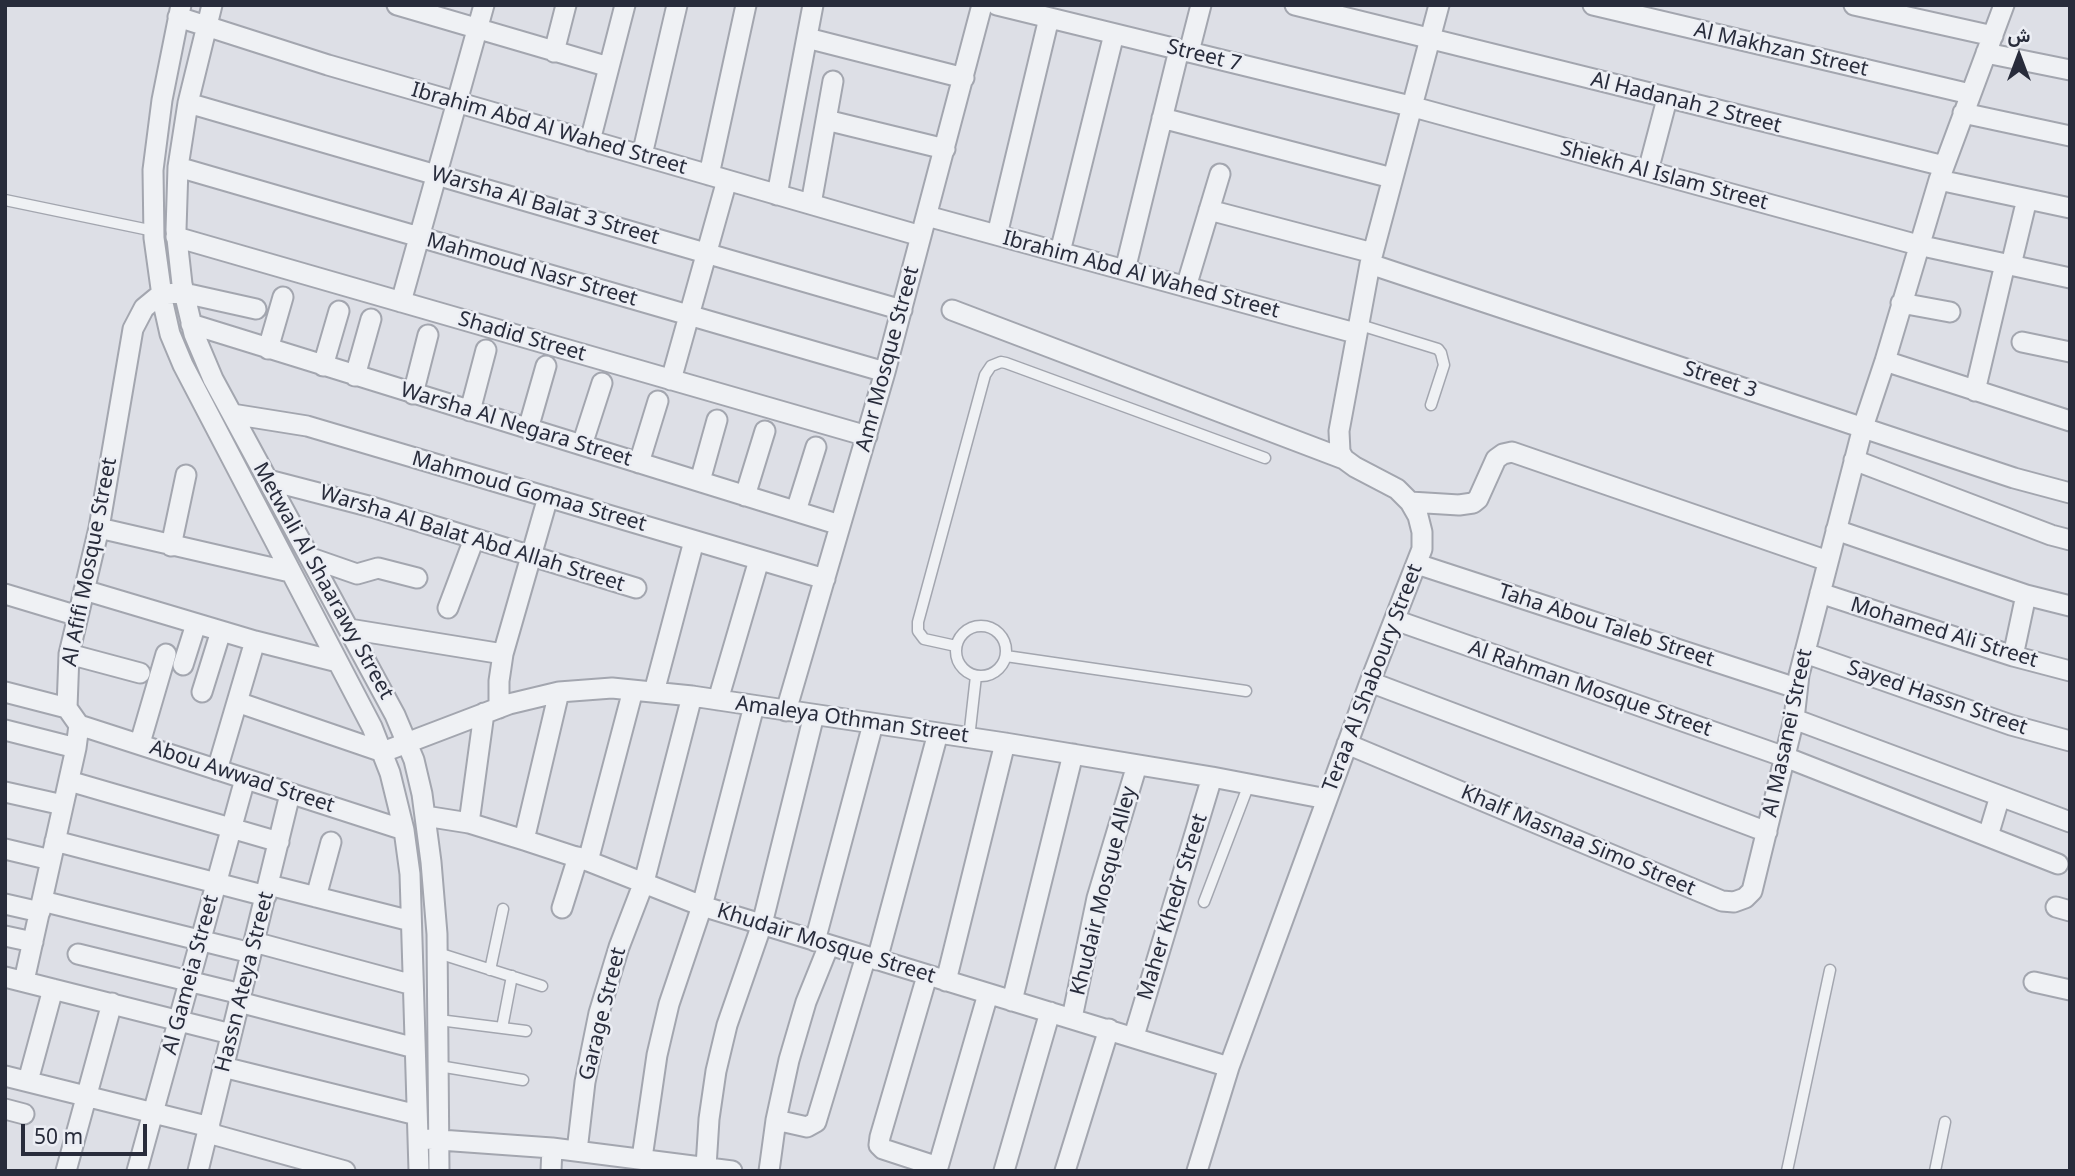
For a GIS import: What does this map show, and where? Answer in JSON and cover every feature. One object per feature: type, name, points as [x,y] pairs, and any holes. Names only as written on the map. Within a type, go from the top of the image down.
[{"type":"street","name":"Metwali Al Shaarawy Street","points":[[212,5],[188,103],[178,167],[176,237],[184,293],[191,324],[208,368],[396,715],[419,776],[432,874],[438,953],[439,1171]]},
{"type":"street","points":[[397,5],[609,67]]},
{"type":"street","points":[[401,302],[484,5]]},
{"type":"street","points":[[554,51],[566,5]]},
{"type":"street","points":[[590,141],[625,5]]},
{"type":"street","points":[[642,155],[677,5]]},
{"type":"street","points":[[671,380],[706,253],[746,5]]},
{"type":"street","points":[[777,195],[813,5]]},
{"type":"street","name":"Amr Mosque Street","points":[[786,711],[885,372],[982,5]]},
{"type":"street","name":"Street 7","points":[[997,5],[1410,106]]},
{"type":"street","points":[[1125,270],[1162,118],[1201,5]]},
{"type":"street","points":[[1295,5],[1429,38]]},
{"type":"street","points":[[1439,5],[1371,259],[1356,328],[1339,432],[1340,452],[1355,467],[1397,489],[1410,502],[1459,505],[1473,503],[1478,499],[1496,459],[1512,452],[1828,561]]},
{"type":"street","name":"Al Makhzan Street","points":[[1592,5],[1967,104],[2070,136]]},
{"type":"street","points":[[1854,5],[2070,70]]},
{"type":"street","name":"Al Masanei Street","points":[[1370,682],[1767,832],[1794,719],[1796,688],[1863,427],[1941,173],[2004,5]]},
{"type":"street","name":"Metwali Al Shaarawy Street","points":[[180,11],[156,135],[153,170],[153,232],[161,294],[170,334],[183,365],[383,752],[397,797],[410,874],[419,1171]]},
{"type":"street","name":"Ibrahim Abd Al Wahed Street","points":[[180,11],[208,26],[457,102],[921,236]]},
{"type":"street","points":[[997,235],[1049,18]]},
{"type":"street","points":[[1060,252],[1114,34]]},
{"type":"street","points":[[807,38],[964,78]]},
{"type":"street","name":"Al Hadanah 2 Street","points":[[1429,38],[1941,173]]},
{"type":"street","points":[[811,204],[833,81]]},
{"type":"street","points":[[1648,171],[1667,99]]},
{"type":"street","name":"Warsha Al Balat 3 Street","points":[[188,103],[902,310]]},
{"type":"street","name":"Shiekh Al Islam Street","points":[[1410,106],[1918,245],[2070,278]]},
{"type":"street","points":[[1162,118],[1392,178]]},
{"type":"street","points":[[826,120],[945,149]]},
{"type":"street","name":"Mahmoud Nasr Street","points":[[178,167],[885,372]]},
{"type":"street","points":[[1941,173],[2028,199],[2070,208]]},
{"type":"street","points":[[1186,287],[1220,174]]},
{"type":"street","points":[[1975,391],[2028,199]]},
{"type":"street","name":"Street 3","points":[[1209,210],[1371,259],[2014,478],[2070,493]]},
{"type":"street","name":"Ibrahim Abd Al Wahed Street","points":[[927,216],[1186,287],[1356,328]]},
{"type":"street","name":"Shadid Street","points":[[176,237],[867,436]]},
{"type":"street","points":[[161,294],[184,293],[256,309]]},
{"type":"street","name":"Al Afifi Mosque Street","points":[[15,979],[33,942],[76,748],[69,653],[99,528],[133,329],[144,308],[161,294]]},
{"type":"street","points":[[268,349],[284,297]]},
{"type":"street","points":[[1901,303],[1950,312]]},
{"type":"street","points":[[952,310],[1345,459]]},
{"type":"street","points":[[323,366],[339,311]]},
{"type":"street","points":[[355,376],[371,319]]},
{"type":"street","name":"Warsha Al Negara Street","points":[[191,324],[840,525]]},
{"type":"street","points":[[413,394],[428,335]]},
{"type":"street","points":[[2022,342],[2070,352]]},
{"type":"street","points":[[470,411],[486,350]]},
{"type":"street","points":[[1885,361],[2070,421]]},
{"type":"street","points":[[528,429],[546,366]]},
{"type":"street","points":[[582,445],[602,383]]},
{"type":"street","points":[[639,463],[658,401]]},
{"type":"street","name":"Mahmoud Gomaa Street","points":[[232,414],[307,426],[825,579]]},
{"type":"street","points":[[699,481],[717,420]]},
{"type":"street","points":[[745,496],[765,431]]},
{"type":"street","points":[[796,511],[816,447]]},
{"type":"street","points":[[1854,460],[2050,535],[2070,540]]},
{"type":"street","points":[[171,546],[186,475]]},
{"type":"street","name":"Warsha Al Balat Abd Allah Street","points":[[268,480],[372,507],[636,588]]},
{"type":"street","points":[[469,823],[503,654],[548,497]]},
{"type":"street","name":"Teraa Al Shaboury Street","points":[[1197,1171],[1229,1067],[1370,682],[1422,549],[1418,516],[1410,502]]},
{"type":"street","points":[[99,528],[289,572]]},
{"type":"street","points":[[1836,530],[2026,595],[2070,606]]},
{"type":"street","points":[[448,608],[474,539]]},
{"type":"street","points":[[654,692],[694,541]]},
{"type":"street","points":[[311,558],[357,574],[378,568],[416,578]]},
{"type":"street","points":[[718,700],[759,560]]},
{"type":"street","name":"Taha Abou Taleb Street","points":[[1417,564],[1796,688]]},
{"type":"street","points":[[84,590],[255,641],[338,662]]},
{"type":"street","name":"Mohamed Ali Street","points":[[1820,593],[2013,656],[2070,671]]},
{"type":"street","points":[[5,594],[78,616]]},
{"type":"street","points":[[2013,656],[2026,595]]},
{"type":"street","name":"Al Rahman Mosque Street","points":[[1395,620],[1785,757],[2057,864]]},
{"type":"street","points":[[183,665],[196,624]]},
{"type":"street","points":[[349,629],[503,654]]},
{"type":"street","points":[[202,692],[221,631]]},
{"type":"street","points":[[217,770],[255,641]]},
{"type":"street","points":[[69,653],[140,673]]},
{"type":"street","name":"Sayed Hassn Street","points":[[1805,653],[2011,725],[2070,740]]},
{"type":"street","points":[[140,743],[166,654]]},
{"type":"street","name":"Amaleya Othman Street","points":[[383,752],[492,710],[559,692],[612,688],[692,696],[1005,743],[1327,799]]},
{"type":"street","points":[[562,908],[582,859],[633,690]]},
{"type":"street","name":"Abou Awwad Street","points":[[5,692],[217,770],[404,830]]},
{"type":"street","points":[[524,840],[559,692]]},
{"type":"street","name":"Garage Street","points":[[577,1151],[585,1082],[599,1013],[619,947],[644,882],[692,696]]},
{"type":"street","points":[[237,702],[383,752]]},
{"type":"street","points":[[642,1158],[660,1042],[684,954],[702,906],[754,706]]},
{"type":"street","points":[[706,1167],[716,1071],[727,1025],[762,924],[814,715]]},
{"type":"street","points":[[1794,719],[2070,822]]},
{"type":"street","points":[[769,1171],[776,1120],[789,1060],[822,943],[873,724]]},
{"type":"street","points":[[5,730],[76,748]]},
{"type":"street","points":[[776,1120],[807,1127],[816,1122],[872,958],[938,733]]},
{"type":"street","points":[[988,994],[925,1166],[883,1149],[879,1141],[937,979],[1005,743]]},
{"type":"street","name":"Khalf Masnaa Simo Street","points":[[1347,744],[1722,901],[1734,902],[1745,898],[1752,891],[1767,832]]},
{"type":"street","points":[[1012,1001],[1073,754]]},
{"type":"street","name":"Khudair Mosque Alley","points":[[1072,1018],[1097,898],[1137,765]]},
{"type":"street","name":"Maher Khedr Street","points":[[1133,1036],[1212,777]]},
{"type":"street","name":"Al Gameia Street","points":[[138,1171],[245,779]]},
{"type":"street","points":[[69,781],[279,842]]},
{"type":"street","points":[[5,792],[63,805]]},
{"type":"street","name":"Hassn Ateya Street","points":[[198,1171],[290,794]]},
{"type":"street","points":[[1988,836],[2000,796]]},
{"type":"street","name":"Khudair Mosque Street","points":[[425,816],[469,823],[524,840],[582,859],[702,906],[1229,1067]]},
{"type":"street","points":[[316,897],[331,842]]},
{"type":"street","points":[[5,849],[53,850],[217,883],[316,897],[411,921]]},
{"type":"street","points":[[5,904],[41,907],[201,941],[253,948],[413,985]]},
{"type":"street","points":[[5,936],[33,942]]},
{"type":"street","points":[[78,954],[190,981],[415,1048]]},
{"type":"street","points":[[15,979],[231,1034]]},
{"type":"street","points":[[2034,982],[2070,990]]},
{"type":"street","points":[[28,1082],[53,989]]},
{"type":"street","points":[[66,1171],[112,1003]]},
{"type":"street","points":[[1004,1171],[1050,1012]]},
{"type":"street","points":[[1065,1171],[1109,1029]]},
{"type":"street","points":[[223,1067],[417,1115]]},
{"type":"street","points":[[5,1076],[154,1112],[345,1171]]},
{"type":"street","points":[[418,1138],[552,1148],[731,1171]]},
{"type":"street","points":[[551,1171],[552,1148]]},
{"type":"lane","points":[[5,200],[153,232]]},
{"type":"lane","points":[[1356,328],[1441,352],[1444,365],[1431,405]]},
{"type":"lane","points":[[956,646],[924,639],[918,631],[918,622],[985,375],[991,366],[1006,363],[1265,458]]},
{"type":"lane","points":[[986,626],[1000,634],[1004,640],[1006,656],[999,669],[992,674],[976,676],[962,668],[956,646],[964,632],[986,626]]},
{"type":"lane","points":[[1006,656],[1246,691]]},
{"type":"lane","points":[[969,738],[976,676]]},
{"type":"lane","points":[[1204,902],[1249,784]]},
{"type":"lane","points":[[490,970],[503,908]]},
{"type":"lane","points":[[438,953],[542,985]]},
{"type":"lane","points":[[1787,1171],[1830,970]]},
{"type":"lane","points":[[502,1028],[512,976]]},
{"type":"lane","points":[[439,1020],[526,1031]]},
{"type":"lane","points":[[439,1066],[523,1080]]},
{"type":"lane","points":[[1934,1171],[1945,1122]]}]
